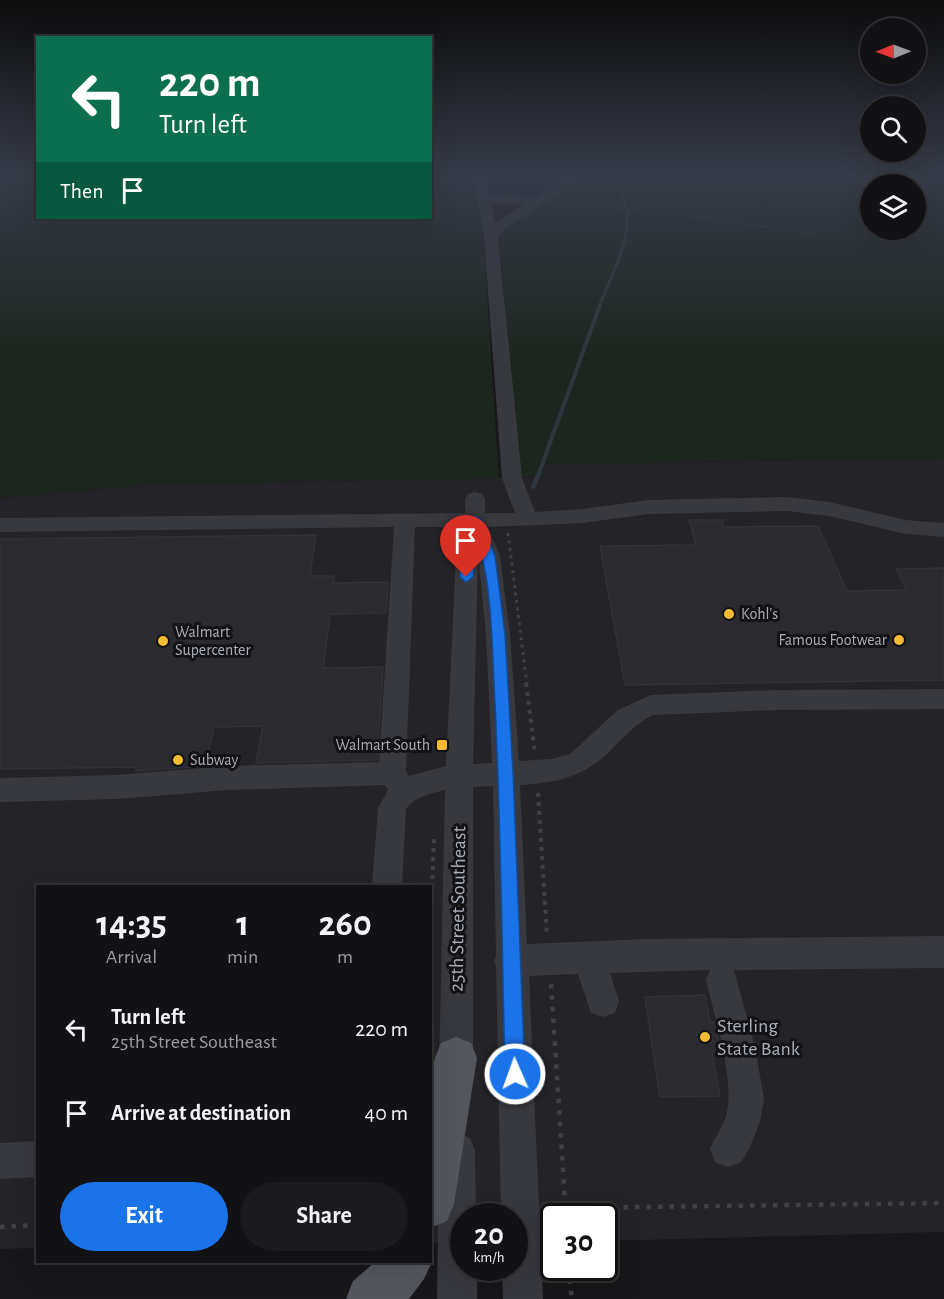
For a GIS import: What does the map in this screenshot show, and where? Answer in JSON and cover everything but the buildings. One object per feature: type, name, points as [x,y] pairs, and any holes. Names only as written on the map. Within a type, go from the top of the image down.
[{"type":"main road","points":[[432,1193],[456,1058]]},
{"type":"main road","points":[[371,1299],[387,1286],[406,1263]]},
{"type":"street","points":[[491,238],[504,413],[512,478],[528,519]]},
{"type":"street","points":[[0,525],[405,520],[475,510],[506,520],[583,516],[648,507],[787,504],[829,509],[906,526],[944,530]]},
{"type":"street","points":[[475,510],[489,556],[498,634],[506,772],[510,961],[523,1299]]},
{"type":"street","name":"25th Street Southeast","points":[[458,1299],[456,1058],[459,777],[467,556],[475,510]]},
{"type":"street","points":[[387,885],[393,803],[398,782],[405,520]]},
{"type":"street","points":[[0,790],[117,787],[228,778],[398,782],[506,772],[555,771],[571,766],[585,757],[622,720],[651,705],[778,700],[944,699]]},
{"type":"street","points":[[510,961],[589,957],[944,952]]},
{"type":"street","points":[[589,957],[603,1001]]},
{"type":"street","points":[[722,980],[745,1084],[746,1110],[738,1135],[728,1149]]},
{"type":"street","points":[[0,1161],[36,1159]]},
{"type":"path","points":[[506,520],[536,772],[566,1203]]},
{"type":"path","points":[[432,888],[434,825]]},
{"type":"path","points":[[618,1207],[944,1203]]},
{"type":"path","points":[[0,1227],[36,1225]]},
{"type":"path","points":[[570,1281],[572,1299]]},
{"type":"shaded area","points":[[0,236],[483,236],[499,478],[154,484],[0,498]]},
{"type":"shaded area","points":[[500,236],[860,236],[860,240],[926,240],[926,236],[944,236],[944,458],[544,464],[545,477],[519,477]]},
{"type":"shaded area","points":[[944,458],[944,1232],[618,1241],[618,1203],[540,1203],[540,1242],[528,1242],[528,1203],[450,1203],[450,1243],[432,1243],[432,885],[36,885],[36,1248],[0,1249],[0,498],[154,484],[544,477],[543,464]]},
{"type":"waterway","points":[[599,307],[614,272],[625,236]]},
{"type":"waterway","points":[[539,473],[600,305]]},
{"type":"waterway","points":[[533,487],[540,471]]},
{"type":"place","name":"Kohl's","points":[[729,614]]},
{"type":"place","name":"Famous Footwear","points":[[899,640]]},
{"type":"place","name":"Walmart Supercenter","points":[[163,641]]},
{"type":"place","name":"Walmart South","points":[[442,745]]},
{"type":"place","name":"Subway","points":[[178,760]]},
{"type":"place","name":"Sterling State Bank","points":[[705,1037]]},
{"type":"route","points":[[466,577],[467,556],[475,520],[489,556],[498,634],[506,772],[506,841],[515,1074]]}]
